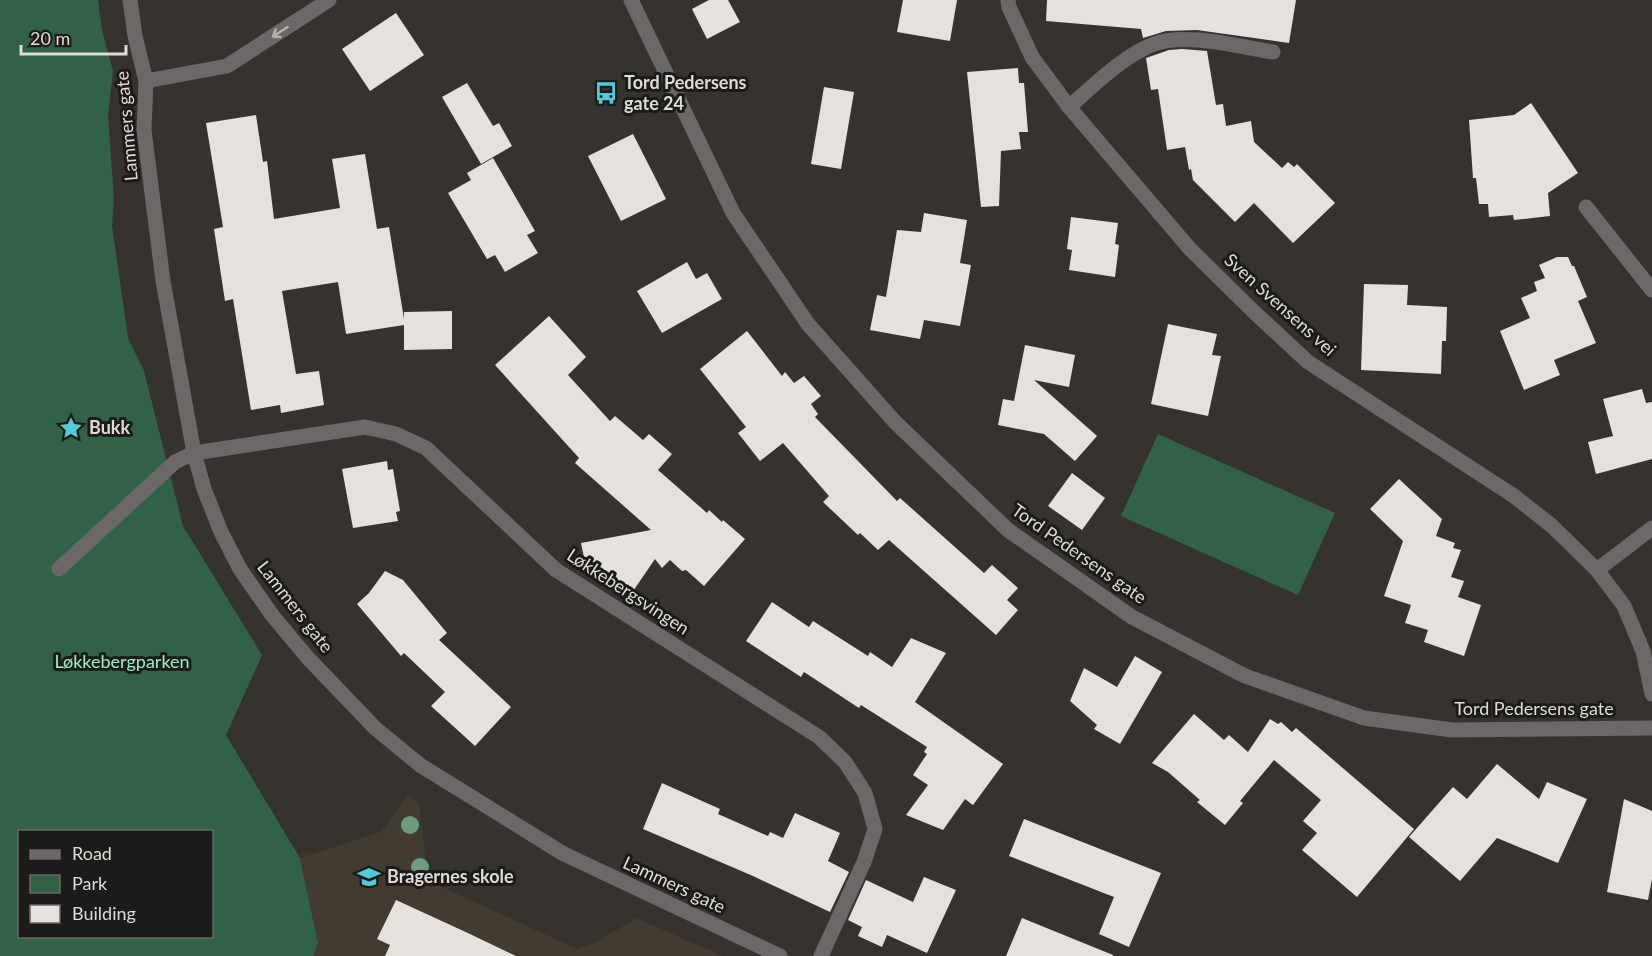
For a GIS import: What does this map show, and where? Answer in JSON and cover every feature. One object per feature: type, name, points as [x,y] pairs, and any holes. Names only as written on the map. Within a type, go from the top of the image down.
[{"type":"street","name":"Lammers gate","points":[[130,0],[135,36],[146,81],[144,130],[163,281],[194,453],[220,532],[240,568],[272,615],[307,657],[375,728],[420,765],[562,854],[780,956]]},
{"type":"street","points":[[146,81],[227,66],[329,0]]},
{"type":"street","name":"Tord Pedersens gate","points":[[631,0],[733,213],[808,324],[895,422],[1008,530],[1132,617],[1245,676],[1364,718],[1452,730],[1652,728]]},
{"type":"street","name":"Sven Svensens vei","points":[[1008,0],[1032,57],[1069,107],[1190,249],[1308,362],[1514,496],[1552,526],[1597,570],[1624,606],[1643,651],[1652,694]]},
{"type":"street","points":[[1069,107],[1128,58],[1154,43],[1179,40],[1202,41],[1273,52]]},
{"type":"street","points":[[1586,207],[1652,290]]},
{"type":"street","name":"Løkkebergsvingen","points":[[194,453],[364,427],[396,434],[426,448],[556,570],[819,737],[845,762],[865,793],[875,829],[864,862],[821,956]]},
{"type":"street","points":[[59,569],[175,462],[194,453]]},
{"type":"street","points":[[1597,570],[1652,528]]},
{"type":"shaded area","name":"Bragernes skole","points":[[408,795],[419,803],[427,869],[440,886],[577,949],[599,941],[636,918],[723,956],[313,956],[318,944],[300,858],[381,832]]},
{"type":"green space","name":"Løkkebergparken","points":[[0,0],[98,0],[102,31],[113,71],[108,116],[114,200],[112,226],[128,338],[144,371],[183,526],[262,655],[226,735],[300,858],[318,944],[313,956],[0,956]]},
{"type":"green space","points":[[1158,434],[1335,513],[1298,595],[1121,516]]},
{"type":"building","points":[[709,0],[728,0],[740,22],[707,39],[692,9]]},
{"type":"building","points":[[903,0],[957,0],[950,41],[897,32]]},
{"type":"building","points":[[1047,0],[1296,0],[1289,43],[1197,30],[1166,31],[1143,38],[1141,29],[1046,21]]},
{"type":"building","points":[[396,13],[424,55],[370,91],[342,49]]},
{"type":"building","points":[[1169,50],[1207,51],[1216,105],[1223,104],[1226,126],[1251,121],[1254,142],[1282,168],[1288,162],[1294,167],[1297,164],[1335,203],[1293,243],[1254,203],[1235,222],[1193,180],[1185,147],[1167,150],[1158,89],[1151,90],[1146,58]]},
{"type":"building","points":[[1018,68],[1019,83],[1024,83],[1028,132],[1019,132],[1021,149],[1001,151],[999,206],[981,207],[967,72]]},
{"type":"building","points":[[467,83],[493,126],[499,123],[512,146],[481,164],[442,97]]},
{"type":"building","points":[[824,87],[854,92],[841,169],[811,164]]},
{"type":"building","points":[[1531,103],[1578,173],[1548,193],[1550,216],[1514,220],[1513,215],[1489,217],[1488,204],[1479,204],[1476,178],[1473,178],[1469,120],[1514,115]]},
{"type":"building","points":[[256,115],[263,162],[267,161],[274,219],[340,208],[332,159],[365,154],[377,229],[389,227],[404,319],[404,312],[452,311],[452,349],[404,350],[404,325],[346,334],[338,282],[282,291],[296,374],[319,371],[324,405],[281,413],[280,405],[251,410],[233,299],[225,301],[214,229],[223,227],[206,123]]},
{"type":"building","points":[[633,134],[666,199],[621,221],[588,156]]},
{"type":"building","points":[[493,158],[535,231],[527,235],[538,253],[505,272],[495,255],[487,259],[448,193],[471,180],[467,173]]},
{"type":"building","points":[[924,213],[967,220],[960,263],[971,265],[960,326],[924,320],[920,339],[870,330],[877,295],[886,297],[897,230],[921,232]]},
{"type":"building","points":[[1071,217],[1118,223],[1115,244],[1119,245],[1115,277],[1069,270],[1072,250],[1067,249]]},
{"type":"building","points":[[1557,257],[1568,257],[1574,266],[1587,297],[1578,301],[1596,343],[1554,360],[1560,375],[1524,390],[1500,331],[1530,318],[1521,298],[1537,291],[1534,282],[1545,278],[1539,265]]},
{"type":"building","points":[[687,262],[696,279],[707,273],[722,299],[662,333],[637,291]]},
{"type":"building","points":[[1364,284],[1408,285],[1407,305],[1447,307],[1446,341],[1442,341],[1441,374],[1361,370]]},
{"type":"building","points":[[549,316],[586,357],[568,375],[610,421],[615,416],[643,440],[649,434],[672,454],[658,470],[707,513],[709,510],[745,539],[704,586],[670,560],[662,568],[655,559],[629,597],[586,567],[581,543],[651,530],[575,463],[579,458],[495,365]]},
{"type":"building","points":[[1168,324],[1217,334],[1212,355],[1221,356],[1208,416],[1151,404]]},
{"type":"building","points":[[747,331],[782,376],[785,372],[794,383],[804,376],[821,396],[811,404],[818,414],[815,417],[897,501],[900,498],[984,573],[992,565],[1018,588],[1007,600],[1018,610],[996,635],[889,540],[878,550],[860,533],[858,535],[823,502],[829,496],[783,443],[760,461],[738,433],[746,427],[700,369]]},
{"type":"building","points":[[1025,345],[1075,355],[1069,387],[1034,380],[1097,436],[1075,461],[1044,434],[998,425],[1003,399],[1014,401]]},
{"type":"building","points":[[1642,389],[1646,403],[1652,402],[1652,459],[1596,474],[1588,442],[1613,436],[1603,399]]},
{"type":"building","points":[[387,461],[388,470],[393,469],[400,511],[396,512],[398,521],[353,528],[342,469]]},
{"type":"building","points":[[1072,473],[1105,498],[1082,530],[1048,506]]},
{"type":"building","points":[[1399,479],[1442,519],[1436,536],[1455,543],[1453,548],[1461,550],[1451,577],[1464,581],[1458,597],[1481,605],[1464,656],[1424,642],[1428,630],[1405,623],[1411,605],[1384,596],[1403,541],[1370,509]]},
{"type":"building","points":[[385,571],[403,580],[447,633],[439,640],[511,707],[475,746],[431,706],[445,692],[404,653],[401,656],[357,604],[369,593]]},
{"type":"building","points":[[772,602],[809,627],[813,621],[868,656],[870,652],[892,667],[911,638],[946,653],[915,702],[1003,764],[973,805],[965,799],[943,830],[906,815],[928,785],[913,775],[927,754],[924,752],[927,747],[861,705],[859,708],[804,672],[801,677],[746,641]]},
{"type":"building","points":[[1135,656],[1162,672],[1120,744],[1094,729],[1097,725],[1070,701],[1084,668],[1117,687]]},
{"type":"building","points":[[1194,714],[1224,740],[1229,735],[1248,752],[1270,719],[1278,724],[1281,722],[1292,732],[1296,728],[1414,829],[1357,897],[1302,850],[1317,833],[1303,821],[1321,800],[1274,760],[1240,801],[1243,803],[1225,825],[1197,802],[1200,800],[1168,772],[1152,763]]},
{"type":"building","points":[[1497,764],[1539,799],[1547,782],[1587,799],[1558,863],[1497,838],[1460,881],[1409,837],[1453,787],[1467,799]]},
{"type":"building","points":[[662,783],[720,809],[718,814],[768,836],[770,832],[783,838],[795,813],[840,833],[828,861],[849,872],[830,912],[643,829]]},
{"type":"building","points":[[1624,799],[1652,811],[1652,879],[1648,900],[1607,892]]},
{"type":"building","points":[[1024,819],[1161,873],[1129,947],[1099,934],[1114,897],[1009,856]]},
{"type":"building","points":[[924,877],[956,890],[927,953],[887,935],[882,947],[858,936],[862,927],[848,920],[866,880],[913,902]]},
{"type":"building","points":[[396,900],[516,956],[385,956],[390,945],[377,939]]},
{"type":"building","points":[[1022,918],[1113,955],[1113,956],[1006,956]]},
{"type":"place","name":"Tord Pedersens gate 24","points":[[606,93]]},
{"type":"place","name":"Bukk","points":[[71,428]]},
{"type":"place","name":"Bragernes skole","points":[[369,877]]}]
